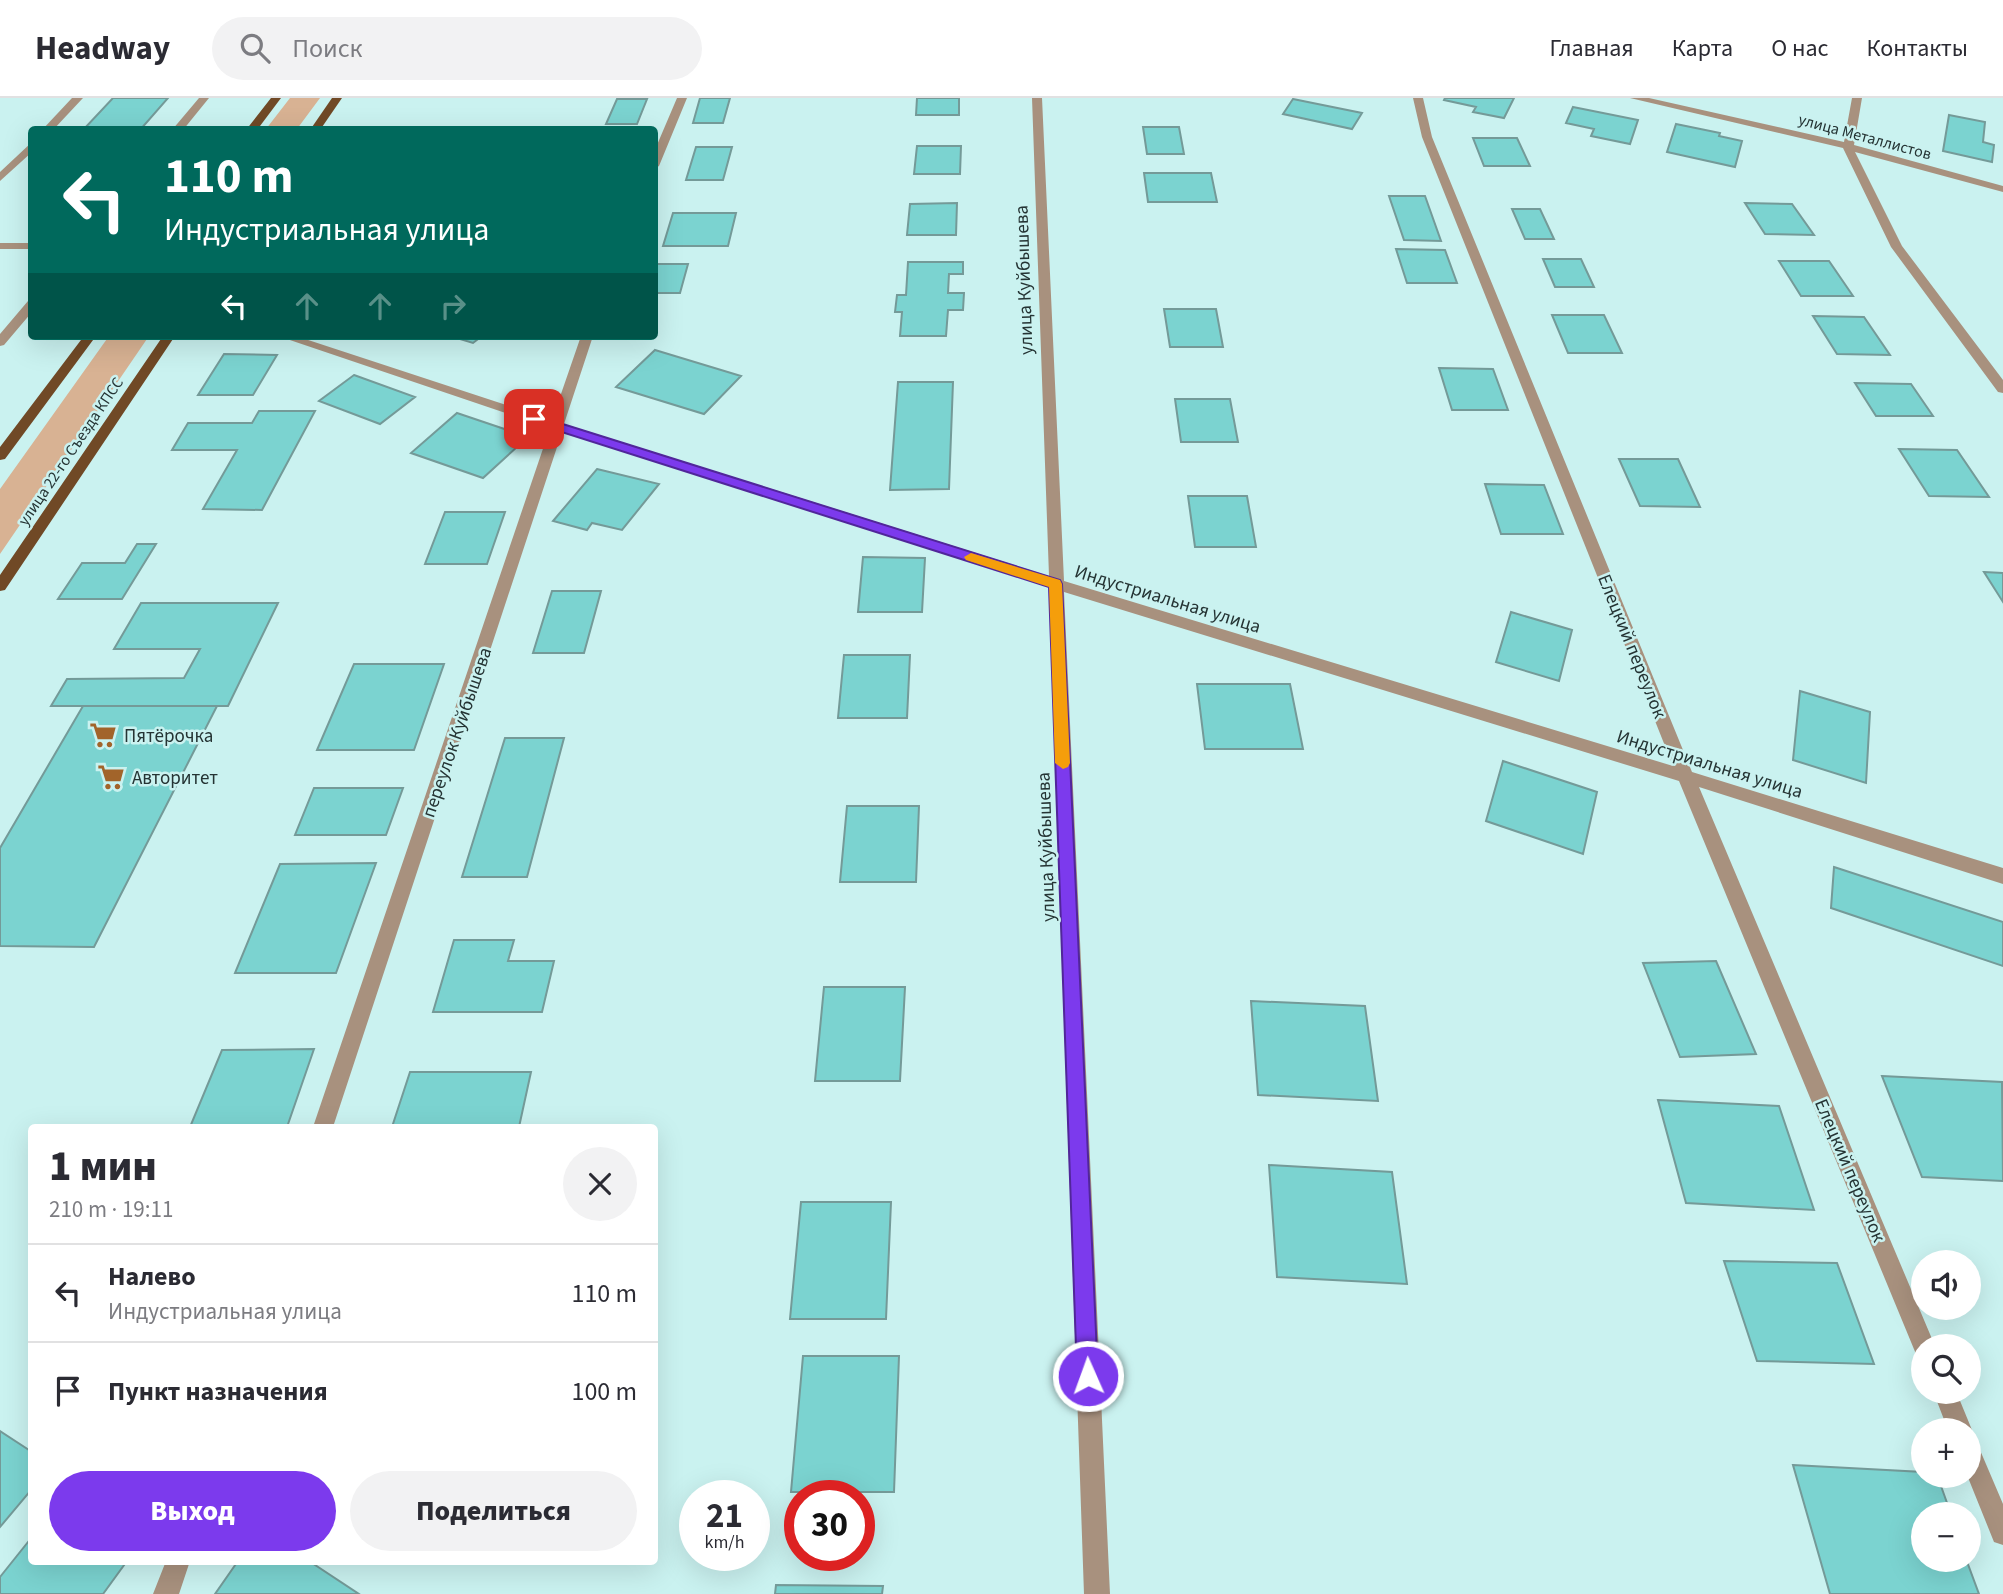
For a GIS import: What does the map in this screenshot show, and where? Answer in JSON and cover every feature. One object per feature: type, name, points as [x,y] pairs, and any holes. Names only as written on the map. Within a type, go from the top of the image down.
[{"type":"main road","points":[[254,126],[275,98]]},
{"type":"main road","points":[[318,126],[337,98]]},
{"type":"main road","points":[[0,456],[87,340]]},
{"type":"main road","name":"улица 22-го Съезда КПСС","points":[[0,586],[166,340]]},
{"type":"street","points":[[51,126],[78,98]]},
{"type":"street","points":[[180,126],[204,98]]},
{"type":"street","points":[[658,156],[682,98]]},
{"type":"street","name":"улица Куйбышева","points":[[1037,98],[1097,1594]]},
{"type":"street","name":"Елецкий переулок","points":[[1418,98],[1427,137],[1685,775],[1919,1334]]},
{"type":"street","name":"улица Металлистов","points":[[1635,98],[1799,133],[2003,189]]},
{"type":"street","points":[[1857,98],[1848,148],[1872,201],[1897,247],[2003,389]]},
{"type":"street","points":[[0,177],[28,149]]},
{"type":"street","points":[[0,246],[28,246]]},
{"type":"street","points":[[0,342],[28,309]]},
{"type":"street","name":"Индустриальная улица","points":[[296,340],[559,427],[1055,584],[1685,775],[2003,876]]},
{"type":"street","name":"переулок Куйбышева","points":[[324,1124],[559,427],[586,340]]},
{"type":"street","points":[[1981,1480],[2003,1533]]},
{"type":"street","points":[[166,1594],[176,1565]]},
{"type":"shaded area","points":[[290,98],[320,98],[299,126],[268,126]]},
{"type":"shaded area","points":[[106,340],[146,340],[0,554],[0,489]]},
{"type":"building","points":[[113,98],[168,98],[144,126],[87,126]]},
{"type":"building","points":[[700,98],[730,98],[723,123],[693,123]]},
{"type":"building","points":[[917,98],[959,98],[959,115],[916,115]]},
{"type":"building","points":[[1514,98],[1504,118],[1473,112],[1476,107],[1444,100]]},
{"type":"building","points":[[617,99],[647,99],[637,124],[606,124]]},
{"type":"building","points":[[1293,99],[1362,113],[1352,129],[1283,114]]},
{"type":"building","points":[[1573,107],[1638,120],[1630,144],[1591,136],[1594,129],[1566,123]]},
{"type":"building","points":[[1949,115],[1985,122],[1983,142],[1994,145],[1992,162],[1943,151]]},
{"type":"building","points":[[1676,124],[1720,133],[1719,136],[1742,141],[1735,167],[1667,152]]},
{"type":"building","points":[[1143,127],[1179,127],[1184,154],[1147,154]]},
{"type":"building","points":[[1473,138],[1517,138],[1530,166],[1484,166]]},
{"type":"building","points":[[917,146],[961,146],[960,174],[914,174]]},
{"type":"building","points":[[696,147],[732,147],[723,180],[686,180]]},
{"type":"building","points":[[1144,173],[1211,173],[1217,202],[1148,202]]},
{"type":"building","points":[[1389,196],[1425,196],[1441,241],[1404,240]]},
{"type":"building","points":[[957,203],[956,235],[907,235],[910,204]]},
{"type":"building","points":[[1745,203],[1792,204],[1814,235],[1765,234]]},
{"type":"building","points":[[1512,209],[1540,209],[1554,239],[1525,239]]},
{"type":"building","points":[[673,213],[736,213],[728,246],[663,246]]},
{"type":"building","points":[[1396,249],[1445,250],[1457,283],[1407,283]]},
{"type":"building","points":[[1543,259],[1581,259],[1594,287],[1555,287]]},
{"type":"building","points":[[1779,261],[1829,261],[1853,296],[1801,296]]},
{"type":"building","points":[[908,262],[963,262],[963,274],[949,274],[948,293],[964,293],[963,310],[948,310],[946,336],[900,336],[902,312],[895,312],[897,295],[906,295]]},
{"type":"building","points":[[658,264],[688,264],[680,293],[658,293]]},
{"type":"building","points":[[1164,309],[1216,309],[1223,347],[1170,347]]},
{"type":"building","points":[[1552,315],[1604,315],[1622,353],[1568,353]]},
{"type":"building","points":[[1813,316],[1864,317],[1890,355],[1837,354]]},
{"type":"building","points":[[655,350],[741,376],[704,414],[616,387]]},
{"type":"building","points":[[224,354],[277,355],[253,395],[198,395]]},
{"type":"building","points":[[1439,368],[1493,369],[1508,410],[1452,410]]},
{"type":"building","points":[[354,375],[415,397],[380,424],[319,401]]},
{"type":"building","points":[[898,382],[953,382],[949,489],[890,490]]},
{"type":"building","points":[[1855,383],[1911,384],[1933,416],[1876,416]]},
{"type":"building","points":[[1175,399],[1230,399],[1238,442],[1181,442]]},
{"type":"building","points":[[259,411],[315,411],[262,510],[203,509],[237,450],[172,450],[188,423],[252,423]]},
{"type":"building","points":[[457,413],[528,437],[483,478],[411,453]]},
{"type":"building","points":[[1899,449],[1957,450],[1989,497],[1929,496]]},
{"type":"building","points":[[1619,459],[1678,459],[1700,507],[1640,506]]},
{"type":"building","points":[[597,469],[659,484],[622,530],[592,523],[587,530],[553,521]]},
{"type":"building","points":[[1485,484],[1544,485],[1563,534],[1501,534]]},
{"type":"building","points":[[1188,496],[1247,496],[1256,547],[1195,547]]},
{"type":"building","points":[[445,512],[505,512],[487,564],[425,564]]},
{"type":"building","points":[[137,544],[156,544],[122,599],[58,599],[82,563],[125,563]]},
{"type":"building","points":[[863,557],[925,558],[922,612],[858,612]]},
{"type":"building","points":[[1984,572],[2003,573],[2003,602]]},
{"type":"building","points":[[552,591],[601,591],[584,653],[533,653]]},
{"type":"building","points":[[141,603],[278,603],[228,706],[51,706],[67,679],[184,678],[200,649],[114,649]]},
{"type":"building","points":[[1511,612],[1572,630],[1559,681],[1496,662]]},
{"type":"building","points":[[844,655],[910,655],[907,718],[838,718]]},
{"type":"building","points":[[354,664],[444,664],[414,750],[317,750]]},
{"type":"building","points":[[1197,684],[1290,684],[1303,749],[1205,749]]},
{"type":"building","points":[[1800,691],[1870,712],[1866,783],[1793,760]]},
{"type":"building","name":"Авторитет","points":[[83,706],[217,706],[94,947],[0,946],[0,848]]},
{"type":"building","points":[[505,738],[564,738],[527,877],[462,877]]},
{"type":"building","points":[[1503,761],[1597,792],[1583,854],[1486,821]]},
{"type":"building","points":[[314,788],[403,788],[386,835],[295,835]]},
{"type":"building","points":[[847,806],[919,806],[916,882],[840,882]]},
{"type":"building","points":[[376,863],[336,973],[235,973],[280,864]]},
{"type":"building","points":[[1834,867],[2003,922],[2003,966],[1831,908]]},
{"type":"building","points":[[454,940],[514,940],[508,961],[554,961],[542,1012],[433,1012]]},
{"type":"building","points":[[1716,961],[1756,1054],[1680,1057],[1643,963]]},
{"type":"building","points":[[824,987],[905,987],[900,1081],[815,1081]]},
{"type":"building","points":[[1251,1001],[1365,1006],[1378,1101],[1258,1095]]},
{"type":"building","points":[[314,1049],[288,1124],[191,1124],[222,1050]]},
{"type":"building","points":[[410,1072],[531,1072],[520,1124],[393,1124]]},
{"type":"building","points":[[1882,1076],[2002,1082],[2003,1181],[1922,1177]]},
{"type":"building","points":[[1658,1100],[1779,1106],[1814,1210],[1686,1203]]},
{"type":"building","points":[[1269,1165],[1392,1172],[1407,1284],[1277,1277]]},
{"type":"building","points":[[801,1202],[891,1202],[886,1319],[790,1319]]},
{"type":"building","points":[[1724,1261],[1837,1263],[1874,1364],[1757,1361]]},
{"type":"building","points":[[803,1356],[899,1356],[894,1492],[875,1492],[875,1480],[792,1480]]},
{"type":"building","points":[[0,1431],[28,1449],[28,1494],[0,1527]]},
{"type":"building","points":[[1793,1465],[1911,1471],[1911,1488],[1942,1488],[1947,1502],[1911,1502],[1911,1572],[1971,1572],[1979,1594],[1830,1594]]},
{"type":"building","points":[[28,1542],[28,1565],[124,1565],[103,1594],[0,1594],[0,1577]]},
{"type":"building","points":[[235,1565],[315,1565],[359,1594],[215,1594]]},
{"type":"building","points":[[776,1585],[883,1586],[882,1594],[775,1594]]},
{"type":"slow traffic","points":[[971,557],[1055,584],[1063,763]]},
{"type":"place","name":"Пятёрочка","points":[[103,735]]},
{"type":"place","name":"Авторитет","points":[[111,777]]},
{"type":"route","points":[[534,419],[1055,584],[1088,1376]]}]
